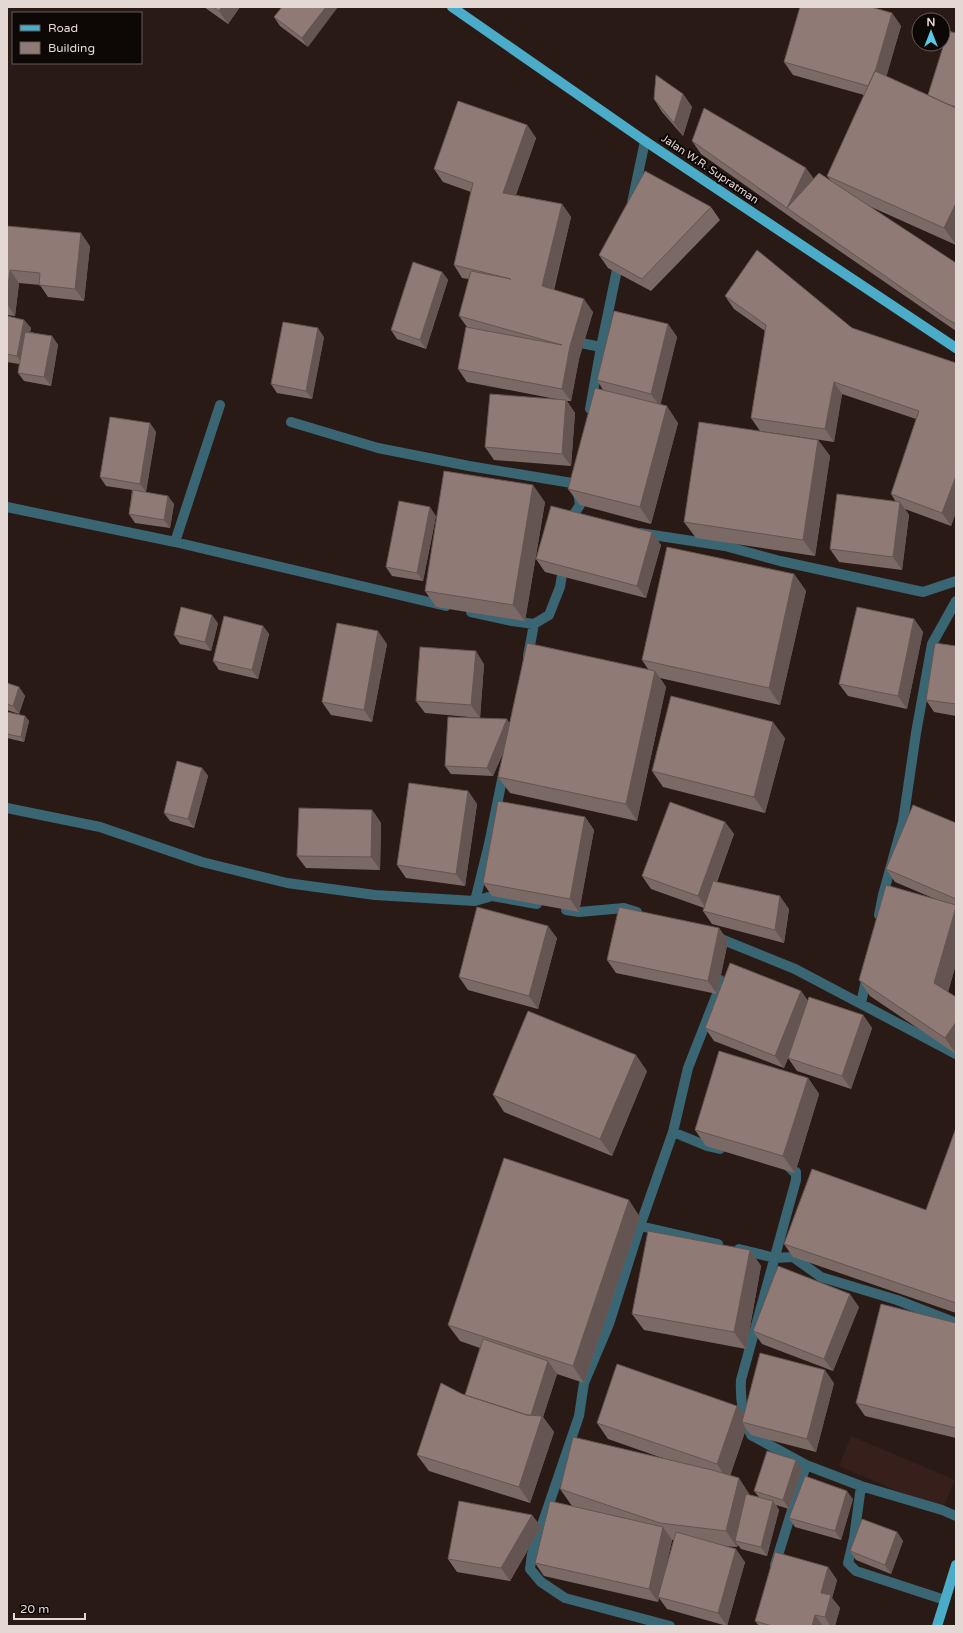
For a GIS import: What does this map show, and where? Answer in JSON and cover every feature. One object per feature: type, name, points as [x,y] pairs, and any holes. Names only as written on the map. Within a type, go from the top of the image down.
[{"type":"main road","name":"Jalan W.R. Supratman","points":[[452,7],[645,141],[956,348]]},
{"type":"main road","points":[[937,1626],[956,1565]]},
{"type":"street","points":[[630,209],[645,141]]},
{"type":"street","points":[[588,423],[601,347],[622,247]]},
{"type":"street","points":[[563,340],[601,347]]},
{"type":"street","points":[[175,542],[220,405]]},
{"type":"street","points":[[291,422],[378,448],[469,466],[578,480],[580,505],[572,517],[570,532]]},
{"type":"street","points":[[7,506],[175,542],[512,621],[534,624],[549,614],[560,587],[566,556]]},
{"type":"street","points":[[572,517],[586,520]]},
{"type":"street","points":[[628,531],[725,546],[780,561],[923,592],[956,581]]},
{"type":"street","points":[[876,926],[903,822],[916,733],[932,644],[956,601]]},
{"type":"street","points":[[525,669],[534,624]]},
{"type":"street","points":[[475,901],[489,844],[505,763]]},
{"type":"street","points":[[7,808],[100,826],[202,862],[287,883],[375,895],[475,901],[492,896],[579,912],[624,908],[645,915]]},
{"type":"street","points":[[707,934],[727,945],[794,969],[956,1054]]},
{"type":"street","points":[[861,1003],[869,965]]},
{"type":"street","points":[[664,1625],[565,1598],[541,1582],[530,1569],[532,1554],[579,1416],[584,1383],[609,1324],[640,1226],[673,1132],[688,1068],[717,994],[721,971]]},
{"type":"street","points":[[673,1132],[706,1146],[728,1151]]},
{"type":"street","points":[[779,1162],[786,1164],[795,1173],[796,1172],[796,1180],[741,1380],[740,1398],[743,1414],[751,1435],[806,1465],[861,1486],[942,1510],[956,1516]]},
{"type":"street","points":[[640,1226],[775,1258],[793,1257],[821,1277],[897,1300],[956,1323]]},
{"type":"street","points":[[771,1575],[806,1465]]},
{"type":"street","points":[[861,1486],[854,1538],[848,1563],[856,1571],[945,1600]]},
{"type":"shaded area","points":[[851,1436],[955,1480],[942,1510],[839,1466]]},
{"type":"building","points":[[213,7],[222,7],[219,11]]},
{"type":"building","points":[[282,7],[326,7],[302,38],[274,17]]},
{"type":"building","points":[[800,7],[871,7],[892,13],[875,72],[868,86],[784,62]]},
{"type":"building","points":[[951,32],[956,33],[956,107],[928,95],[941,52],[951,52]]},
{"type":"building","points":[[875,71],[956,108],[956,203],[944,228],[827,176]]},
{"type":"building","points":[[656,75],[683,94],[674,123],[654,99]]},
{"type":"building","points":[[458,101],[527,125],[503,193],[562,204],[542,286],[584,299],[570,346],[562,389],[458,369],[466,327],[562,345],[459,316],[471,271],[511,279],[454,265],[473,183],[434,169]]},
{"type":"building","points":[[704,108],[806,168],[787,208],[692,141]]},
{"type":"building","points":[[645,171],[711,207],[642,279],[599,255]]},
{"type":"building","points":[[819,173],[956,263],[956,324],[787,208]]},
{"type":"building","points":[[7,226],[81,233],[75,289],[39,285],[40,273],[10,270],[7,296]]},
{"type":"building","points":[[757,250],[852,328],[956,363],[956,476],[942,513],[891,494],[919,411],[834,382],[825,429],[751,418],[766,325],[725,296]]},
{"type":"building","points":[[413,262],[442,272],[420,340],[391,330]]},
{"type":"building","points":[[614,311],[668,324],[651,394],[597,380]]},
{"type":"building","points":[[7,316],[24,320],[17,356],[7,354]]},
{"type":"building","points":[[283,322],[318,328],[306,391],[271,384]]},
{"type":"building","points":[[25,332],[52,336],[44,377],[18,373]]},
{"type":"building","points":[[595,388],[667,406],[640,507],[568,489]]},
{"type":"building","points":[[490,394],[566,400],[562,454],[485,447]]},
{"type":"building","points":[[110,417],[150,423],[140,484],[100,477]]},
{"type":"building","points":[[699,422],[818,440],[803,540],[684,522]]},
{"type":"building","points":[[444,471],[533,485],[513,605],[425,591]]},
{"type":"building","points":[[133,490],[168,496],[164,520],[129,514]]},
{"type":"building","points":[[837,494],[900,502],[893,557],[830,549]]},
{"type":"building","points":[[399,501],[430,507],[417,573],[386,567]]},
{"type":"building","points":[[551,506],[652,532],[637,586],[536,559]]},
{"type":"building","points":[[667,547],[794,574],[769,688],[642,660]]},
{"type":"building","points":[[181,607],[212,615],[205,642],[174,635]]},
{"type":"building","points":[[857,607],[914,619],[898,696],[839,684]]},
{"type":"building","points":[[224,616],[263,626],[252,670],[213,661]]},
{"type":"building","points":[[337,623],[378,631],[364,710],[322,702]]},
{"type":"building","points":[[527,643],[655,671],[626,804],[498,777]]},
{"type":"building","points":[[935,643],[956,646],[956,704],[926,700]]},
{"type":"building","points":[[420,647],[476,651],[471,705],[416,701]]},
{"type":"building","points":[[7,683],[19,687],[13,706],[7,704]]},
{"type":"building","points":[[671,696],[773,722],[754,797],[652,771]]},
{"type":"building","points":[[7,712],[25,716],[21,737],[7,734]]},
{"type":"building","points":[[448,717],[507,719],[487,768],[445,766]]},
{"type":"building","points":[[177,761],[202,768],[188,819],[164,813]]},
{"type":"building","points":[[409,783],[468,791],[456,874],[397,865]]},
{"type":"building","points":[[498,801],[585,817],[570,899],[483,883]]},
{"type":"building","points":[[670,802],[725,822],[698,896],[642,876]]},
{"type":"building","points":[[913,805],[956,823],[956,899],[886,869]]},
{"type":"building","points":[[299,808],[372,810],[371,857],[297,856]]},
{"type":"building","points":[[713,881],[780,896],[775,930],[703,911]]},
{"type":"building","points":[[886,885],[956,905],[934,983],[956,997],[956,1022],[945,1038],[859,980]]},
{"type":"building","points":[[477,907],[548,926],[529,996],[459,977]]},
{"type":"building","points":[[619,907],[719,928],[708,981],[607,960]]},
{"type":"building","points":[[730,963],[801,991],[775,1056],[705,1028]]},
{"type":"building","points":[[809,997],[863,1015],[842,1076],[788,1058]]},
{"type":"building","points":[[528,1011],[636,1055],[600,1139],[493,1095]]},
{"type":"building","points":[[719,1051],[808,1078],[783,1156],[695,1130]]},
{"type":"building","points":[[956,1128],[956,1303],[784,1244],[812,1169],[926,1210]]},
{"type":"building","points":[[504,1158],[629,1200],[573,1366],[448,1325]]},
{"type":"building","points":[[648,1231],[750,1250],[734,1332],[632,1314]]},
{"type":"building","points":[[778,1266],[850,1294],[824,1359],[753,1331]]},
{"type":"building","points":[[881,1304],[956,1323],[956,1428],[856,1403]]},
{"type":"building","points":[[483,1339],[548,1361],[531,1415],[465,1395]]},
{"type":"building","points":[[760,1353],[825,1370],[807,1439],[742,1422]]},
{"type":"building","points":[[617,1364],[737,1406],[717,1464],[597,1423]]},
{"type":"building","points":[[441,1383],[462,1394],[527,1415],[542,1416],[519,1487],[417,1455]]},
{"type":"building","points":[[573,1437],[712,1470],[739,1478],[726,1531],[660,1523],[560,1489]]},
{"type":"building","points":[[767,1451],[796,1460],[783,1500],[754,1491]]},
{"type":"building","points":[[805,1476],[847,1491],[835,1531],[789,1518]]},
{"type":"building","points":[[746,1494],[773,1501],[761,1547],[735,1541]]},
{"type":"building","points":[[459,1501],[532,1515],[501,1568],[448,1559]]},
{"type":"building","points":[[550,1501],[663,1527],[649,1589],[535,1563]]},
{"type":"building","points":[[862,1519],[897,1532],[885,1565],[850,1551]]},
{"type":"building","points":[[676,1532],[736,1549],[718,1613],[658,1597]]},
{"type":"building","points":[[775,1552],[828,1567],[821,1593],[831,1595],[825,1617],[815,1615],[812,1626],[772,1626],[755,1621]]}]
